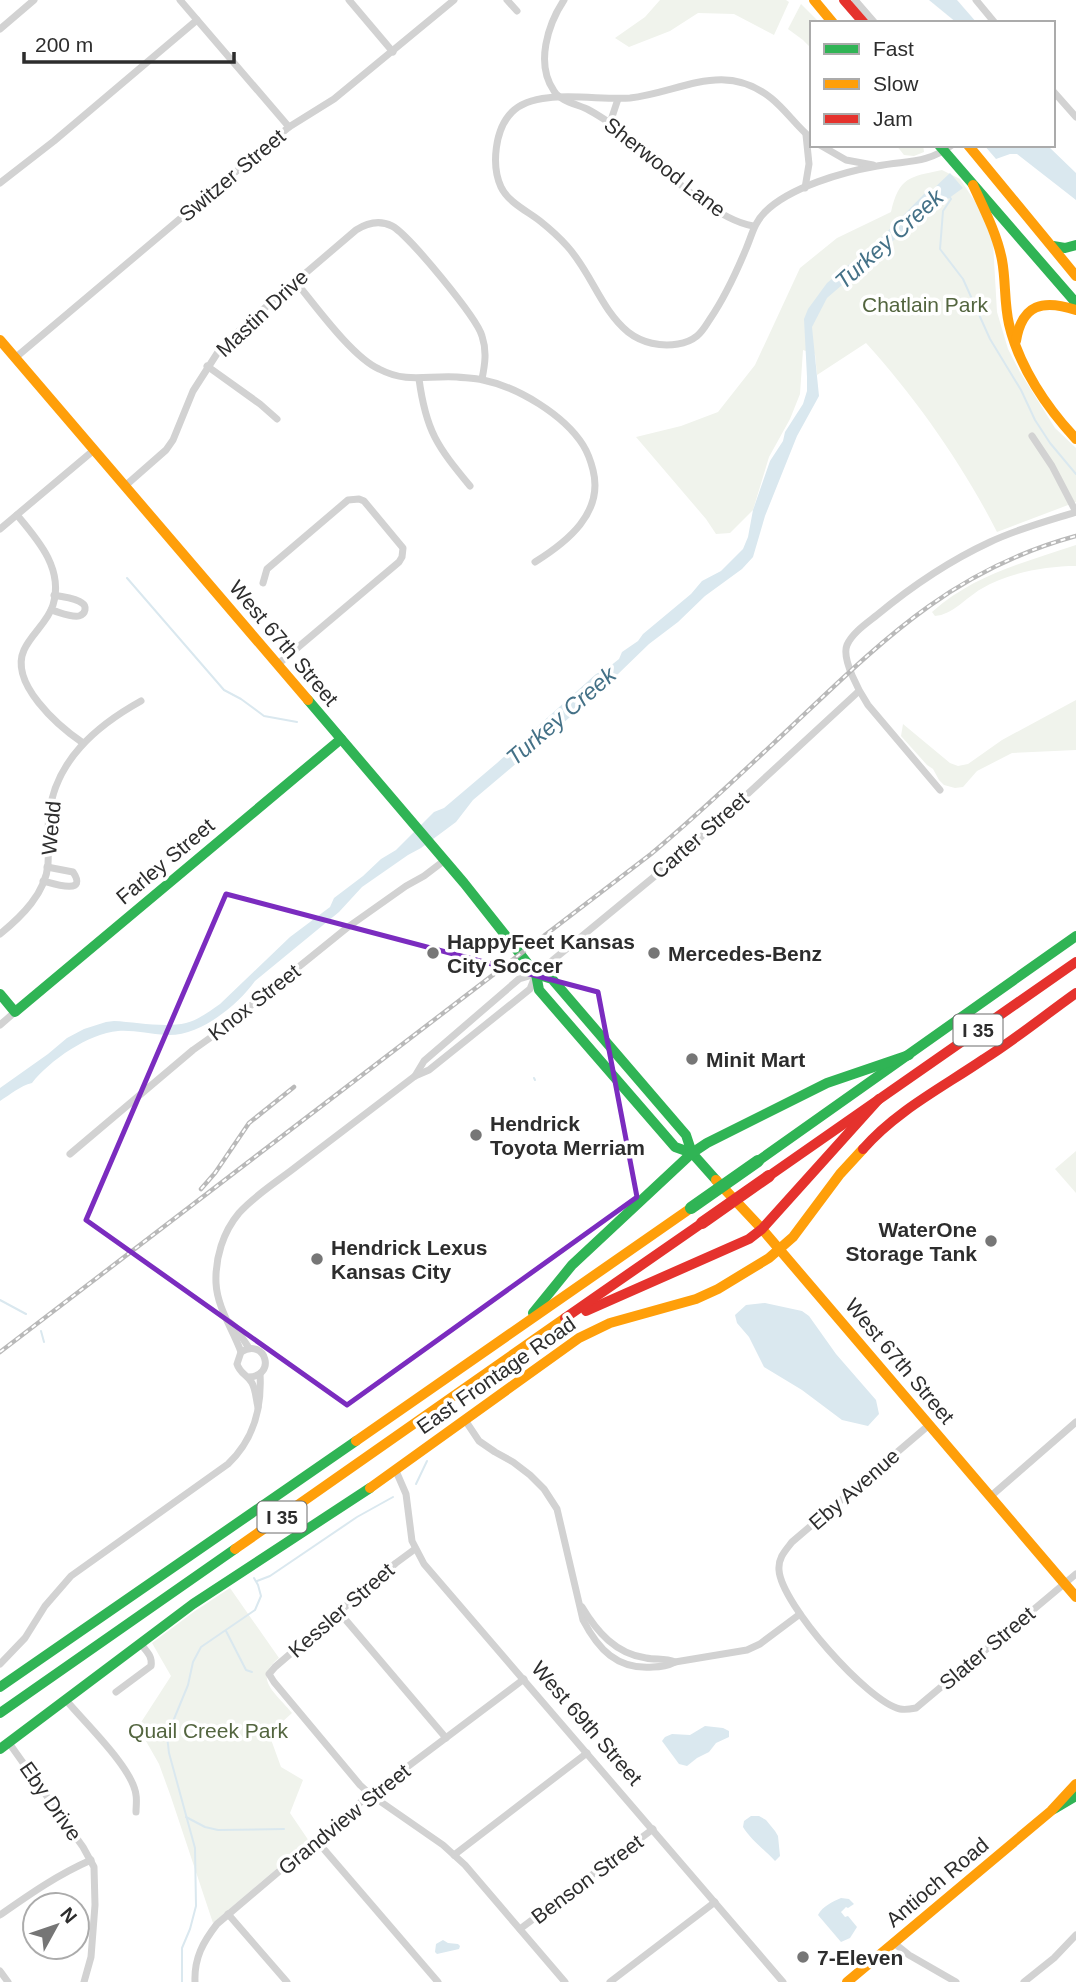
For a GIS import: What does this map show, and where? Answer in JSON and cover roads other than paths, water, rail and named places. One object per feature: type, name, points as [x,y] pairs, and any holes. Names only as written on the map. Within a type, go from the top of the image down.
[{"type":"main road","points":[[814,0],[831,21]]},
{"type":"main road","points":[[844,0],[862,21]]},
{"type":"main road","points":[[945,147],[974,185],[1076,303]]},
{"type":"main road","points":[[970,147],[1076,276]]},
{"type":"main road","points":[[974,185],[994,231],[1001,255],[1009,324],[1016,346],[1048,404],[1076,439]]},
{"type":"main road","points":[[1053,246],[1065,248],[1076,245]]},
{"type":"main road","points":[[1016,346],[1019,323],[1033,309],[1052,303],[1076,310]]},
{"type":"main road","name":"West 67th Street","points":[[0,340],[413,822],[536,974],[539,990],[675,1147],[692,1153]]},
{"type":"main road","name":"Farley Street","points":[[15,1012],[341,739]]},
{"type":"main road","name":"I 35","points":[[0,1686],[522,1326],[1076,936]]},
{"type":"main road","name":"I 35","points":[[0,1713],[1076,962]]},
{"type":"main road","name":"West 67th Street","points":[[536,974],[551,979],[686,1135],[692,1153],[762,1230],[1076,1597]]},
{"type":"main road","name":"East Frontage Road","points":[[5,1746],[207,1594],[396,1471],[579,1338],[610,1323],[696,1299],[769,1258],[793,1237],[840,1174],[875,1135],[1076,993]]},
{"type":"main road","points":[[0,994],[15,1012]]},
{"type":"main road","points":[[522,1326],[572,1265],[706,1143],[827,1083],[909,1055]]},
{"type":"main road","points":[[627,1092],[640,1082]]},
{"type":"main road","points":[[563,1320],[691,1266],[762,1230],[879,1099]]},
{"type":"main road","name":"Antioch Road","points":[[1051,1811],[1076,1784]]},
{"type":"main road","name":"Antioch Road","points":[[847,1982],[1051,1811],[1076,1796]]},
{"type":"street","points":[[0,29],[34,0]]},
{"type":"street","points":[[180,0],[289,127]]},
{"type":"street","points":[[349,0],[393,52]]},
{"type":"street","name":"Switzer Street","points":[[15,358],[289,127],[334,99],[454,0]]},
{"type":"street","points":[[508,0],[517,11]]},
{"type":"street","points":[[562,98],[555,94],[549,83],[545,64],[551,21],[564,0]]},
{"type":"street","points":[[855,0],[873,21]]},
{"type":"street","points":[[976,0],[993,21]]},
{"type":"street","points":[[0,183],[197,20]]},
{"type":"street","points":[[805,188],[809,164],[809,137],[773,99],[738,80],[710,79],[656,93],[618,99],[562,98],[531,101],[513,111],[500,131],[496,161],[499,184],[505,194],[570,249],[612,315],[632,335],[649,343],[667,345],[698,336],[728,289],[753,226],[773,205],[805,188],[877,166],[925,159],[938,155],[945,147]]},
{"type":"street","points":[[1055,93],[1076,117]]},
{"type":"street","name":"Sherwood Lane","points":[[562,98],[610,123],[695,195],[729,218],[753,226]]},
{"type":"street","points":[[610,123],[618,99]]},
{"type":"street","points":[[823,147],[846,160],[877,166]]},
{"type":"street","name":"Mastin Drive","points":[[125,486],[166,450],[207,366],[230,339],[356,230],[371,223],[381,223],[399,230],[470,313],[482,334],[485,346],[482,379]]},
{"type":"street","points":[[295,281],[372,366],[390,374],[419,379],[482,379],[524,396],[571,429],[584,446],[594,474],[592,503],[580,526],[536,562]]},
{"type":"street","points":[[207,366],[277,419]]},
{"type":"street","points":[[419,379],[431,431],[448,459],[470,486]]},
{"type":"street","points":[[940,790],[868,705],[851,670],[846,646],[852,637],[921,581],[956,559],[993,540],[1076,512],[1052,466],[1032,436]]},
{"type":"street","points":[[0,529],[94,450]]},
{"type":"street","points":[[262,583],[267,569],[348,500],[364,502],[403,548],[402,556],[390,570],[277,665]]},
{"type":"street","points":[[17,515],[42,545],[54,582],[51,610],[23,650],[21,673],[37,700],[83,743]]},
{"type":"street","points":[[51,610],[78,616],[85,610],[81,602],[54,595]]},
{"type":"street","name":"Carter Street","points":[[536,974],[688,848],[859,691]]},
{"type":"street","name":"Wedd","points":[[0,934],[26,910],[43,881],[47,867],[49,813],[60,776],[83,743],[113,718],[141,701]]},
{"type":"street","name":"Knox Street","points":[[70,1154],[193,1050],[348,927],[444,860]]},
{"type":"street","points":[[43,881],[67,888],[76,882],[73,872],[47,867]]},
{"type":"street","points":[[415,1076],[424,1061],[519,979],[536,974]]},
{"type":"street","points":[[241,1352],[219,1299],[216,1274],[224,1238],[238,1214],[415,1076],[429,1070],[530,989],[536,974]]},
{"type":"street","points":[[2,1024],[15,1012]]},
{"type":"street","points":[[471,1020],[479,1029]]},
{"type":"street","points":[[228,1322],[249,1348]]},
{"type":"street","points":[[0,1664],[25,1638],[45,1606],[71,1576],[228,1464],[239,1453],[251,1433],[258,1408],[261,1396],[261,1374],[265,1366],[264,1357],[258,1350],[249,1348],[238,1356],[237,1364],[240,1372],[248,1377],[253,1385],[258,1408]]},
{"type":"street","points":[[248,1377],[261,1374]]},
{"type":"street","points":[[465,1420],[480,1441],[513,1462],[544,1489],[557,1509],[583,1620],[601,1649],[615,1659],[630,1666],[645,1668],[747,1650],[760,1644],[800,1615]]},
{"type":"street","points":[[990,1496],[1076,1422]]},
{"type":"street","name":"Eby Avenue","points":[[800,1615],[780,1577],[778,1567],[781,1556],[792,1542],[929,1425]]},
{"type":"street","name":"West 69th Street","points":[[396,1471],[406,1494],[412,1541],[424,1564],[783,1982]]},
{"type":"street","name":"Kessler Street","points":[[371,1795],[351,1775],[269,1674],[415,1549]]},
{"type":"street","name":"Slater Street","points":[[800,1615],[852,1674],[892,1706],[908,1710],[916,1708],[1076,1574]]},
{"type":"street","points":[[339,1612],[446,1738]]},
{"type":"street","points":[[116,1692],[151,1666],[152,1660],[140,1643]]},
{"type":"street","name":"Grandview Street","points":[[195,1982],[199,1952],[217,1924],[371,1795],[524,1679]]},
{"type":"street","points":[[66,1700],[126,1772],[136,1794],[136,1812]]},
{"type":"street","name":"Eby Drive","points":[[5,1746],[91,1860],[96,1877],[95,1905],[91,1957],[85,1982]]},
{"type":"street","points":[[454,1855],[587,1753]]},
{"type":"street","points":[[371,1795],[454,1855],[565,1982]]},
{"type":"street","name":"Benson Street","points":[[520,1929],[653,1829]]},
{"type":"street","points":[[316,1840],[438,1982]]},
{"type":"street","name":"Eby Drive","points":[[0,1915],[47,1882],[91,1860]]},
{"type":"street","points":[[610,1982],[715,1902]]},
{"type":"street","points":[[228,1914],[286,1982]]},
{"type":"street","points":[[1024,1982],[1076,1936]]},
{"type":"street","points":[[894,1943],[909,1955],[956,1982]]},
{"type":"street","points":[[0,1971],[8,1982]]},
{"type":"water","points":[[929,0],[957,0],[975,21],[955,21]]},
{"type":"water","points":[[986,147],[1049,147],[1076,173],[1076,200],[1017,154],[996,159]]},
{"type":"water","name":"Turkey Creek","points":[[950,173],[963,188],[909,227],[827,298],[812,327],[819,396],[797,436],[765,516],[753,557],[742,569],[705,596],[617,675],[601,686],[551,734],[473,800],[456,822],[362,887],[339,912],[255,981],[228,1010],[204,1025],[179,1034],[118,1031],[95,1037],[70,1050],[32,1083],[0,1101],[0,1088],[67,1038],[84,1029],[114,1021],[160,1025],[186,1023],[220,1004],[290,937],[330,907],[334,898],[396,850],[434,812],[444,808],[497,763],[596,674],[619,659],[622,652],[691,594],[702,581],[721,571],[743,549],[770,461],[803,404],[807,391],[804,319],[808,309],[827,283],[882,237],[924,194]]},
{"type":"water","points":[[765,1303],[802,1311],[809,1316],[836,1354],[876,1400],[879,1414],[868,1426],[842,1420],[802,1390],[764,1367],[749,1337],[737,1323],[735,1315],[746,1305]]},
{"type":"water","points":[[705,1726],[723,1728],[729,1731],[729,1737],[716,1743],[709,1752],[687,1766],[679,1764],[662,1741],[672,1734],[690,1735]]},
{"type":"water","points":[[751,1816],[766,1820],[778,1836],[780,1856],[775,1861],[743,1827],[744,1821]]},
{"type":"water","points":[[841,1898],[849,1899],[854,1904],[841,1912],[857,1927],[850,1938],[841,1942],[818,1915],[825,1907]]},
{"type":"water","points":[[443,1940],[458,1944],[459,1949],[437,1954],[436,1944]]},
{"type":"waterway","name":"Turkey Creek","points":[[949,196],[951,199],[943,211],[940,249],[963,279],[990,339],[1021,390],[1035,420],[1076,474]]},
{"type":"waterway","points":[[127,578],[224,690],[264,716],[297,722]]},
{"type":"waterway","points":[[0,1300],[26,1314]]},
{"type":"waterway","points":[[41,1331],[44,1342]]},
{"type":"waterway","points":[[416,1484],[427,1461]]},
{"type":"waterway","points":[[257,1581],[270,1576],[357,1517],[393,1497]]},
{"type":"waterway","points":[[182,1982],[182,1948],[196,1906],[195,1848],[169,1753],[167,1736],[188,1685],[193,1662],[201,1647],[255,1610],[261,1596],[254,1578]]},
{"type":"waterway","points":[[226,1631],[246,1670],[252,1672]]},
{"type":"waterway","points":[[186,1817],[205,1827],[218,1830],[284,1829]]},
{"type":"railway","points":[[0,1352],[651,854],[723,791],[858,664],[922,611],[992,568],[1032,550],[1076,536]]},
{"type":"railway","points":[[201,1189],[249,1123],[294,1087]]},
{"type":"place","name":"HappyFeet Kansas City Soccer","points":[[433,953]]},
{"type":"place","name":"Mercedes-Benz","points":[[654,953]]},
{"type":"place","name":"Minit Mart","points":[[692,1059]]},
{"type":"place","name":"Hendrick Toyota Merriam","points":[[476,1135]]},
{"type":"place","name":"WaterOne Storage Tank","points":[[991,1241]]},
{"type":"place","name":"Hendrick Lexus Kansas City","points":[[317,1259]]},
{"type":"place","name":"7-Eleven","points":[[803,1957]]},
{"type":"park label","name":"Chatlain Park","points":[[925,304]]},
{"type":"park label","name":"Quail Creek Park","points":[[208,1730]]}]
